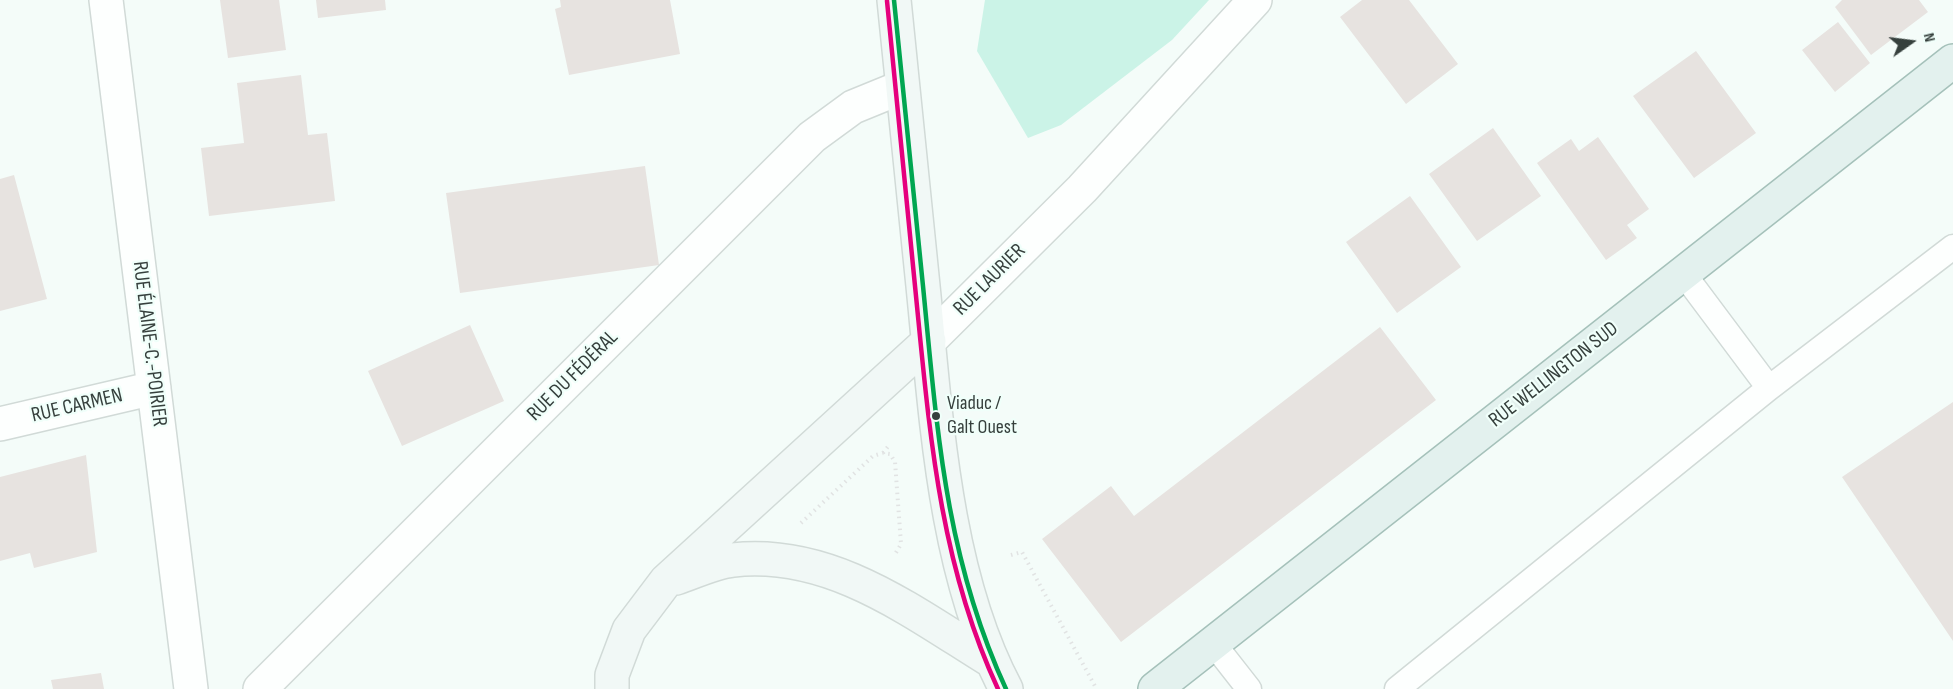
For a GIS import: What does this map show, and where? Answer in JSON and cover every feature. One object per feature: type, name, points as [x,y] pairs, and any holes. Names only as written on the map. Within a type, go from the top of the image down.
[{"type":"main road","points":[[894,0],[928,341],[956,549],[990,660],[1006,689]]},
{"type":"main road","name":"RUE WELLINGTON SUD","points":[[1155,689],[1953,61]]},
{"type":"main road","name":"RUE LAURIER","points":[[612,689],[612,675],[629,630],[666,581],[928,341]]},
{"type":"main road","points":[[666,581],[731,560],[773,559],[824,570],[873,588],[990,660]]},
{"type":"street","name":"RUE ÉLAINE-C.-POIRIER","points":[[106,0],[191,689]]},
{"type":"street","name":"RUE LAURIER","points":[[928,341],[1082,189],[1255,0]]},
{"type":"street","name":"RUE DU FÉDÉRAL","points":[[260,689],[812,137],[853,107],[902,87]]},
{"type":"street","name":"RUE CARMEN","points":[[0,424],[154,388]]},
{"type":"lane","points":[[1397,689],[1769,388],[1953,247]]},
{"type":"lane","points":[[1683,273],[1769,388]]},
{"type":"lane","points":[[1213,643],[1249,689]]},
{"type":"path","points":[[883,453],[890,444]]},
{"type":"path","points":[[795,529],[873,456],[883,453],[890,454],[895,462],[901,544],[891,561]]},
{"type":"path","points":[[1011,555],[1022,552],[1096,688]]},
{"type":"green space","points":[[985,0],[1209,0],[1172,40],[1061,125],[1028,138],[977,51]]},
{"type":"building","points":[[220,0],[279,0],[286,50],[228,58]]},
{"type":"building","points":[[316,0],[385,0],[386,10],[318,18]]},
{"type":"building","points":[[560,0],[670,0],[680,54],[569,75],[555,9],[561,7]]},
{"type":"building","points":[[1362,0],[1409,0],[1458,64],[1406,104],[1340,17]]},
{"type":"building","points":[[1842,0],[1919,0],[1928,12],[1871,55],[1835,7]]},
{"type":"building","points":[[1838,22],[1870,63],[1835,92],[1802,50]]},
{"type":"building","points":[[1696,51],[1756,133],[1694,178],[1633,96]]},
{"type":"building","points":[[301,75],[308,135],[327,133],[335,201],[209,216],[201,148],[244,143],[237,83]]},
{"type":"building","points":[[1493,128],[1541,196],[1477,241],[1429,174]]},
{"type":"building","points":[[1598,137],[1649,209],[1627,225],[1637,238],[1606,260],[1537,163],[1571,139],[1579,151]]},
{"type":"building","points":[[645,166],[659,265],[460,293],[446,193]]},
{"type":"building","points":[[14,175],[47,299],[0,311],[0,179]]},
{"type":"building","points":[[1410,196],[1461,267],[1397,313],[1346,242]]},
{"type":"building","points":[[470,325],[504,401],[402,446],[368,371]]},
{"type":"building","points":[[1380,327],[1436,400],[1121,642],[1042,539],[1111,486],[1134,516]]},
{"type":"building","points":[[1953,402],[1953,641],[1842,477]]},
{"type":"building","points":[[86,455],[97,552],[34,568],[30,553],[0,561],[0,477]]},
{"type":"building","points":[[101,673],[104,689],[53,689],[51,680]]},
{"type":"transit line","points":[[894,0],[933,390],[947,491],[969,590],[985,640],[1006,689]]},
{"type":"transit line","points":[[887,1],[925,389],[939,491],[962,591],[978,640],[998,689]]},
{"type":"place","name":"Viaduc / Galt Ouest","points":[[936,416]]}]
